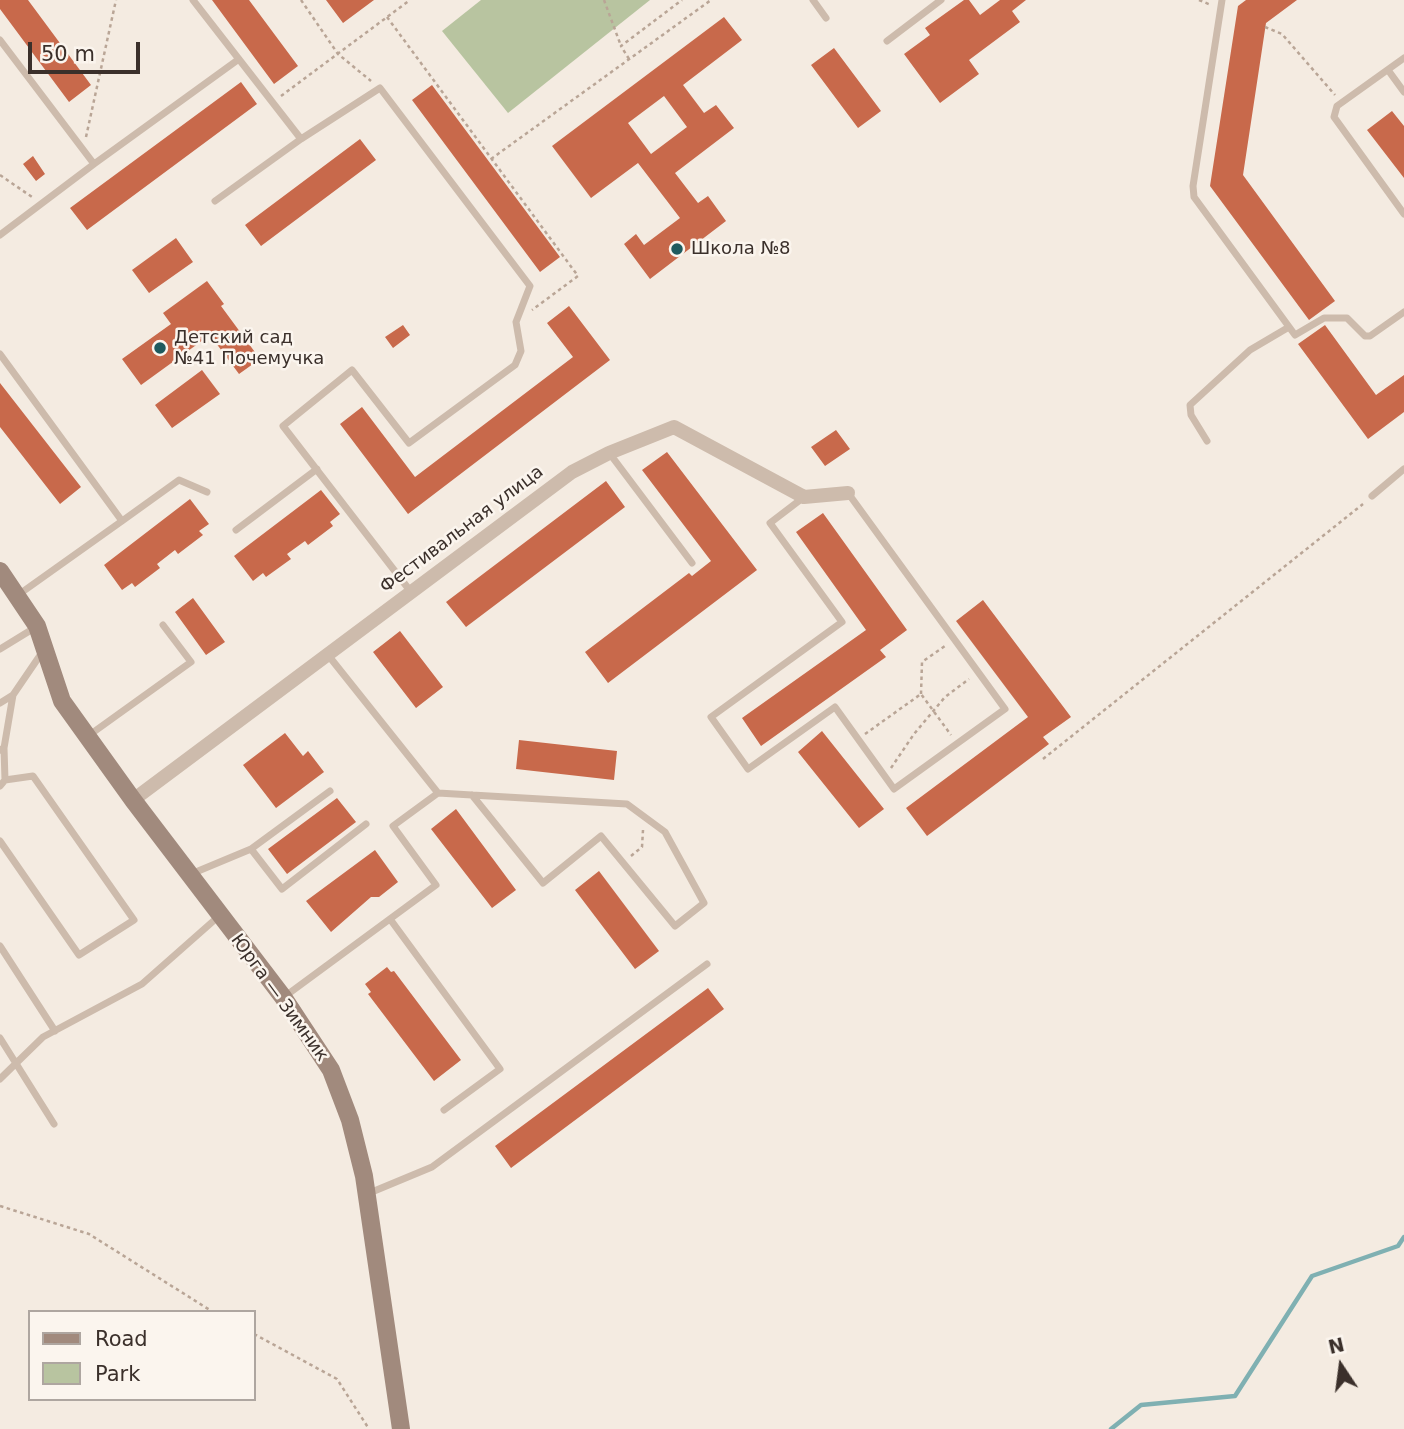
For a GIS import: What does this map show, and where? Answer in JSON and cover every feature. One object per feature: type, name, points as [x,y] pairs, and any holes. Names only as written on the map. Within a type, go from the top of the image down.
[{"type":"street","name":"Фестивальная улица","points":[[133,800],[572,472],[610,453],[674,427],[804,498]]},
{"type":"street","points":[[804,498],[848,493]]},
{"type":"street","name":"Юрга — Зимник","points":[[1,576],[37,626],[62,701],[133,800],[283,997],[331,1070],[350,1119],[366,1194],[401,1429]]},
{"type":"lane","points":[[193,0],[300,139]]},
{"type":"lane","points":[[813,0],[826,18]]},
{"type":"lane","points":[[887,41],[941,0]]},
{"type":"lane","points":[[1222,0],[1193,192],[1198,203],[1289,327],[1298,335],[1324,318],[1347,318],[1366,336],[1370,336],[1404,312]]},
{"type":"lane","points":[[0,40],[94,164]]},
{"type":"lane","points":[[1404,58],[1334,111],[1336,121],[1404,214]]},
{"type":"lane","points":[[0,234],[239,59]]},
{"type":"lane","points":[[1388,70],[1404,92]]},
{"type":"lane","points":[[215,201],[300,139],[380,89],[530,286],[516,322],[521,351],[515,365],[409,443],[352,370],[283,426],[411,593]]},
{"type":"lane","points":[[1207,441],[1191,415],[1190,405],[1250,350],[1289,327]]},
{"type":"lane","points":[[0,354],[122,521]]},
{"type":"lane","points":[[610,453],[692,563]]},
{"type":"lane","points":[[236,530],[317,469]]},
{"type":"lane","points":[[1372,496],[1404,469]]},
{"type":"lane","points":[[17,595],[179,480],[207,492]]},
{"type":"lane","points":[[804,498],[770,523],[842,622],[711,717],[748,769],[835,706],[894,789],[1004,709],[848,493]]},
{"type":"lane","points":[[88,737],[191,662],[163,625]]},
{"type":"lane","points":[[0,649],[37,626]]},
{"type":"lane","points":[[0,841],[79,955],[134,919],[33,776],[2,783],[2,749],[13,695],[43,650]]},
{"type":"lane","points":[[328,655],[438,793]]},
{"type":"lane","points":[[0,703],[13,695]]},
{"type":"lane","points":[[190,874],[251,849],[330,791]]},
{"type":"lane","points":[[283,997],[436,885],[393,825],[438,793],[472,794],[626,804],[665,832],[704,903],[675,926],[601,836],[543,883],[472,794]]},
{"type":"lane","points":[[251,849],[282,889],[366,824]]},
{"type":"lane","points":[[0,1079],[43,1037],[142,984],[220,916]]},
{"type":"lane","points":[[390,919],[500,1069],[444,1110]]},
{"type":"lane","points":[[0,946],[55,1031]]},
{"type":"lane","points":[[366,1194],[432,1167],[707,964]]},
{"type":"lane","points":[[0,1038],[54,1124]]},
{"type":"path","points":[[83,150],[116,0]]},
{"type":"path","points":[[301,0],[338,54],[380,89]]},
{"type":"path","points":[[272,103],[410,0]]},
{"type":"path","points":[[604,0],[621,46],[630,59]]},
{"type":"path","points":[[621,46],[682,0]]},
{"type":"path","points":[[491,159],[711,0]]},
{"type":"path","points":[[387,17],[578,276],[516,322]]},
{"type":"path","points":[[1265,27],[1282,34],[1342,103]]},
{"type":"path","points":[[0,175],[41,203]]},
{"type":"path","points":[[1043,759],[1372,496]]},
{"type":"path","points":[[954,639],[922,662],[921,694],[957,744]]},
{"type":"path","points":[[886,777],[945,696],[978,672]]},
{"type":"path","points":[[858,739],[921,694]]},
{"type":"path","points":[[624,863],[642,847],[643,816]]},
{"type":"path","points":[[0,1206],[89,1234],[210,1310]]},
{"type":"path","points":[[256,1335],[337,1379],[369,1429]]},
{"type":"green space","points":[[481,0],[650,0],[508,113],[442,31]]},
{"type":"building","points":[[0,0],[28,0],[91,85],[69,102],[0,9]]},
{"type":"building","points":[[212,0],[249,0],[298,66],[274,84]]},
{"type":"building","points":[[326,0],[374,0],[343,23]]},
{"type":"building","points":[[964,0],[969,0],[980,15],[1000,0],[1026,0],[1012,11],[1020,22],[969,60],[979,74],[940,103],[904,54],[930,35],[925,28]]},
{"type":"building","points":[[1246,0],[1297,0],[1266,23],[1243,175],[1335,301],[1309,320],[1210,186],[1238,6]]},
{"type":"building","points":[[724,17],[742,40],[683,85],[704,113],[716,105],[734,128],[675,173],[698,203],[708,196],[726,221],[650,279],[624,244],[636,234],[644,245],[680,218],[638,163],[591,198],[552,146]],"holes":[[[664,96],[687,127],[651,154],[628,123]]]},
{"type":"building","points":[[834,48],[881,111],[858,128],[811,65]]},
{"type":"building","points":[[241,82],[257,104],[87,230],[70,208]]},
{"type":"building","points":[[432,85],[560,257],[540,272],[412,100]]},
{"type":"building","points":[[1392,111],[1404,126],[1404,178],[1367,130]]},
{"type":"building","points":[[360,139],[376,160],[261,246],[245,225]]},
{"type":"building","points":[[33,156],[45,174],[36,181],[23,164]]},
{"type":"building","points":[[176,238],[193,262],[149,293],[132,270]]},
{"type":"building","points":[[207,281],[224,304],[221,306],[260,359],[239,374],[210,335],[141,385],[122,359],[171,324],[163,313]]},
{"type":"building","points":[[569,306],[610,360],[408,514],[340,424],[362,407],[415,477],[573,357],[547,323]]},
{"type":"building","points":[[403,325],[410,335],[393,348],[385,337]]},
{"type":"building","points":[[1325,325],[1376,395],[1404,375],[1404,412],[1368,439],[1298,344]]},
{"type":"building","points":[[202,370],[220,394],[172,428],[155,405]]},
{"type":"building","points":[[0,383],[81,487],[60,504],[0,427]]},
{"type":"building","points":[[836,430],[850,449],[825,466],[811,447]]},
{"type":"building","points":[[667,452],[757,570],[608,683],[585,652],[689,573],[692,576],[711,561],[642,470]]},
{"type":"building","points":[[606,481],[625,507],[466,627],[446,602]]},
{"type":"building","points":[[321,490],[340,514],[330,522],[333,526],[308,545],[305,541],[287,554],[291,559],[266,577],[263,573],[253,581],[234,556]]},
{"type":"building","points":[[190,499],[209,524],[199,531],[203,535],[178,554],[175,550],[157,564],[160,568],[135,587],[132,583],[122,590],[104,565]]},
{"type":"building","points":[[823,513],[907,630],[880,650],[886,657],[761,746],[742,718],[866,630],[796,532]]},
{"type":"building","points":[[193,598],[225,642],[206,655],[175,612]]},
{"type":"building","points":[[983,600],[1071,717],[1043,737],[1049,744],[927,836],[906,808],[1028,717],[956,621]]},
{"type":"building","points":[[400,631],[443,687],[416,708],[373,652]]},
{"type":"building","points":[[822,731],[884,809],[859,828],[798,752]]},
{"type":"building","points":[[285,733],[303,756],[308,751],[324,772],[276,808],[243,765]]},
{"type":"building","points":[[519,740],[617,751],[614,780],[516,769]]},
{"type":"building","points":[[337,798],[356,822],[287,874],[268,849]]},
{"type":"building","points":[[456,809],[516,890],[492,908],[431,829]]},
{"type":"building","points":[[375,850],[398,882],[379,897],[371,897],[331,932],[306,901]]},
{"type":"building","points":[[599,871],[659,951],[635,969],[575,890]]},
{"type":"building","points":[[387,967],[391,972],[394,971],[461,1060],[434,1081],[368,994],[371,992],[365,984]]},
{"type":"building","points":[[708,988],[724,1009],[511,1168],[495,1146]]},
{"type":"waterway","points":[[1111,1429],[1141,1405],[1235,1396],[1312,1276],[1398,1246],[1404,1237]]},
{"type":"place","name":"Школа №8","points":[[677,249]]},
{"type":"place","name":"Детский сад №41 Почемучка","points":[[160,348]]}]
